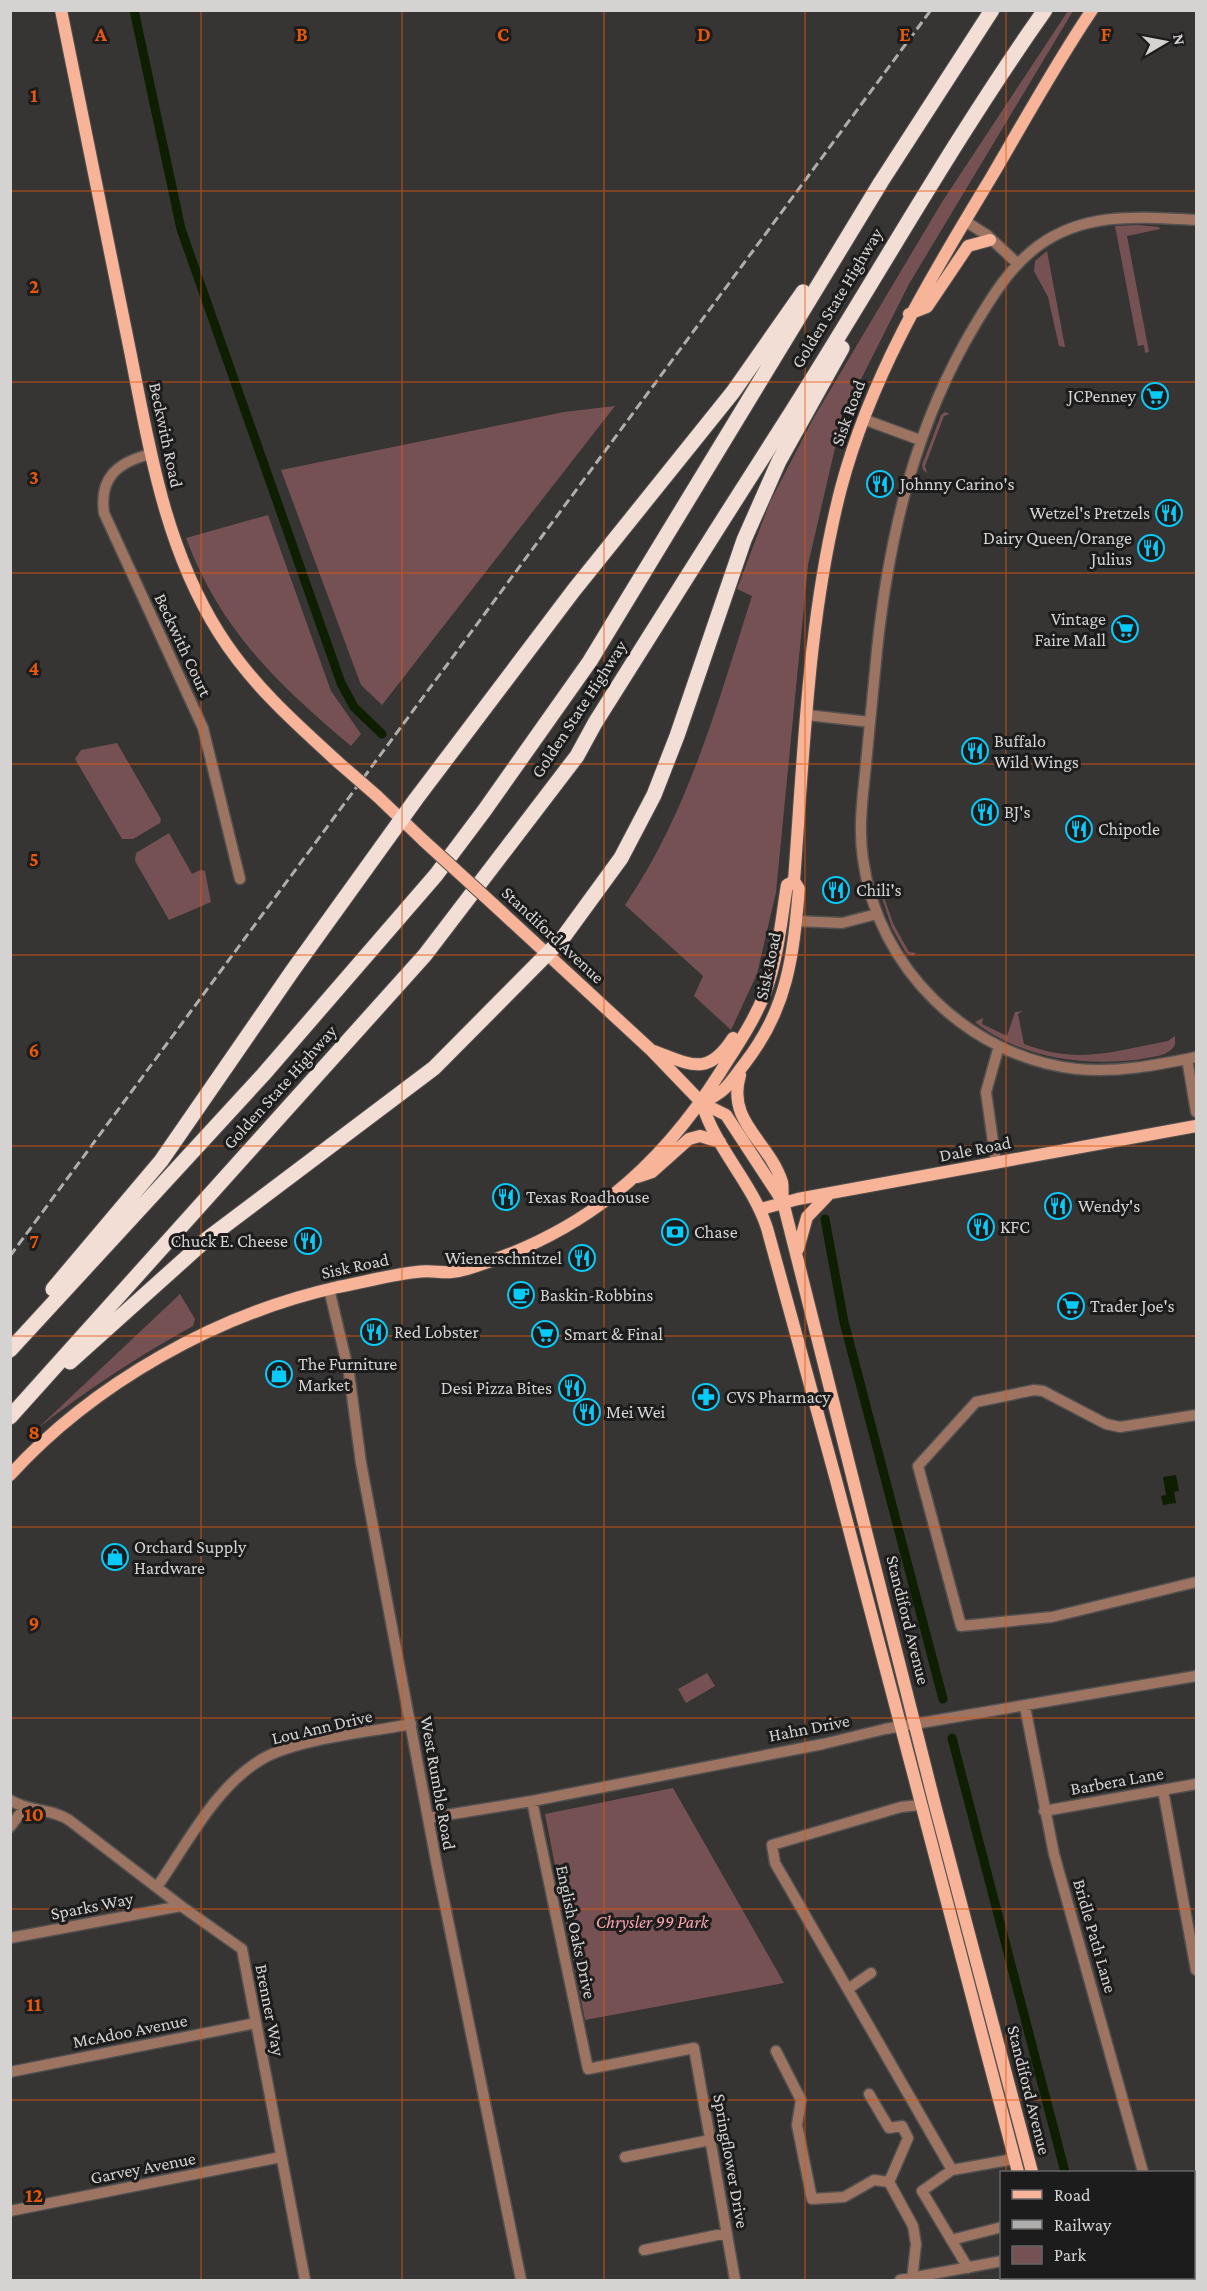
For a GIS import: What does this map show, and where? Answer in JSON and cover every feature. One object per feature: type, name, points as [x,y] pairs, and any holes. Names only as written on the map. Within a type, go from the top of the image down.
[{"type":"highway","name":"Golden State Highway","points":[[10,1350],[271,1066],[429,884],[484,811],[590,661],[929,106],[992,10]]},
{"type":"highway","name":"Golden State Highway","points":[[10,1419],[425,955],[577,756],[739,490],[791,413],[940,166],[1045,10]]},
{"type":"highway","points":[[10,1337],[113,1221],[161,1161],[401,819],[574,590],[734,392],[800,296],[873,178],[929,106]]},
{"type":"highway","points":[[10,1419],[182,1260],[434,1068],[562,939],[596,894],[639,826],[666,766],[744,540],[760,502],[803,417],[900,250],[940,166]]},
{"type":"main road","name":"Beckwith Road","points":[[61,10],[151,454],[173,540],[196,593],[219,635],[272,702],[377,796]]},
{"type":"main road","name":"Sisk Road","points":[[702,1103],[724,1092],[766,1034],[778,1010],[790,967],[799,889],[794,881],[807,715],[825,561],[841,489],[863,419],[909,314],[1092,10]]},
{"type":"main road","points":[[909,314],[927,307],[968,246],[990,240]]},
{"type":"main road","name":"Standiford Avenue","points":[[377,796],[651,1050],[702,1103],[726,1115],[783,1202],[935,1805],[1032,2171]]},
{"type":"main road","name":"Sisk Road","points":[[10,1475],[67,1422],[139,1371],[222,1326],[274,1306],[329,1289],[418,1271],[447,1274],[508,1255],[551,1237],[607,1201],[633,1178],[702,1103],[743,1036],[761,1000],[777,948],[787,885],[794,881]]},
{"type":"main road","points":[[651,1050],[693,1066],[705,1065],[714,1061],[728,1046],[746,1016],[777,948]]},
{"type":"main road","points":[[743,1066],[737,1086],[736,1105],[782,1182],[783,1202]]},
{"type":"main road","name":"Standiford Avenue","points":[[702,1103],[709,1126],[761,1209],[902,1726],[920,1805],[1018,2171]]},
{"type":"main road","name":"Dale Road","points":[[761,1209],[783,1202],[830,1193],[1197,1126]]},
{"type":"main road","points":[[633,1178],[652,1172],[689,1139],[700,1136],[720,1142]]},
{"type":"main road","points":[[797,1253],[807,1217],[830,1193]]},
{"type":"street","points":[[1197,220],[1138,216],[1098,220],[1054,236],[1018,264],[1003,280],[970,334],[920,440],[897,520],[886,575],[861,811],[861,846],[866,879],[877,914],[895,952],[934,1001],[959,1022],[999,1046],[1039,1062],[1082,1070],[1127,1069],[1192,1058],[1197,1112]]},
{"type":"street","points":[[965,221],[1018,264]]},
{"type":"street","points":[[863,419],[920,440]]},
{"type":"street","name":"Beckwith Court","points":[[151,454],[133,459],[115,471],[104,489],[104,513],[202,728],[240,879]]},
{"type":"street","points":[[807,715],[870,722]]},
{"type":"street","points":[[796,921],[842,923],[877,914]]},
{"type":"street","points":[[996,1163],[986,1092],[999,1046]]},
{"type":"street","name":"West Rumble Road","points":[[329,1289],[349,1373],[361,1463],[428,1818],[521,2280]]},
{"type":"street","points":[[1197,1415],[1120,1427],[1106,1424],[1043,1391],[1034,1390],[976,1402],[918,1466],[961,1626],[1052,1617],[1197,1582]]},
{"type":"street","name":"Hahn Drive","points":[[428,1818],[532,1801],[902,1726],[1025,1707],[1197,1676]]},
{"type":"street","name":"Bridle Path Lane","points":[[1025,1707],[1044,1811],[1143,2171]]},
{"type":"street","name":"Lou Ann Drive","points":[[157,1887],[224,1793],[264,1758],[292,1747],[411,1724]]},
{"type":"street","name":"Barbera Lane","points":[[1044,1811],[1197,1784]]},
{"type":"street","points":[[1163,1790],[1197,1970]]},
{"type":"street","name":"Brenner Way","points":[[10,1800],[25,1807],[61,1815],[180,1906],[242,1949],[304,2280]]},
{"type":"street","name":"English Oaks Drive","points":[[532,1801],[588,2069],[694,2048]]},
{"type":"street","points":[[920,1805],[901,1807],[772,1845],[776,1863],[952,2170]]},
{"type":"street","points":[[10,1827],[25,1807]]},
{"type":"street","name":"Sparks Way","points":[[10,1938],[180,1906]]},
{"type":"street","points":[[848,1989],[870,1973]]},
{"type":"street","name":"McAdoo Avenue","points":[[10,2072],[256,2023]]},
{"type":"street","name":"Springflower Drive","points":[[694,2048],[735,2280]]},
{"type":"street","points":[[776,2051],[801,2100],[797,2125],[812,2199],[844,2197],[874,2180],[889,2182]]},
{"type":"street","points":[[869,2094],[889,2128],[903,2126],[908,2138],[889,2182]]},
{"type":"street","points":[[625,2157],[710,2140]]},
{"type":"street","name":"Garvey Avenue","points":[[10,2211],[281,2157]]},
{"type":"street","points":[[968,2268],[922,2191],[952,2170],[1014,2159]]},
{"type":"street","points":[[889,2182],[913,2226],[916,2244],[912,2280]]},
{"type":"street","points":[[951,2240],[1000,2228]]},
{"type":"street","points":[[644,2250],[727,2233]]},
{"type":"street","points":[[900,2280],[912,2280],[1000,2261]]},
{"type":"green space","points":[[1068,11],[1073,11],[909,284],[852,397],[835,448],[808,565],[776,892],[757,974],[731,1030],[694,996],[703,976],[625,905],[667,832],[700,755],[752,596],[737,589],[770,502],[813,419],[942,202]]},
{"type":"green space","points":[[1138,225],[1160,229],[1127,236],[1149,352],[1145,353],[1144,345],[1138,346],[1115,226]]},
{"type":"green space","points":[[1047,251],[1065,347],[1059,346],[1048,297],[1034,271],[1035,261]]},
{"type":"green space","points":[[615,406],[382,705],[361,685],[281,470],[564,412]]},
{"type":"green space","points":[[945,412],[950,414],[944,416],[925,466],[927,473],[923,470],[922,465],[941,415]]},
{"type":"green space","points":[[268,515],[331,691],[361,734],[351,746],[276,677],[234,628],[200,571],[186,538]]},
{"type":"green space","points":[[117,743],[161,819],[160,823],[133,839],[122,839],[75,759],[81,750]]},
{"type":"green space","points":[[169,833],[192,874],[200,870],[205,871],[211,902],[169,920],[135,861],[136,853]]},
{"type":"green space","points":[[885,881],[880,886],[893,923],[909,952],[916,953],[913,956],[906,953],[892,928],[878,886],[880,882]]},
{"type":"green space","points":[[1023,1011],[1018,1014],[1024,1044],[1043,1050],[1062,1054],[1096,1054],[1168,1041],[1175,1036],[1175,1045],[1159,1056],[1125,1061],[1080,1061],[1057,1058],[1013,1045],[993,1035],[975,1022],[983,1018],[982,1024],[1007,1036],[1015,1012]]},
{"type":"green space","points":[[180,1294],[195,1319],[193,1326],[113,1374],[38,1428]]},
{"type":"green space","points":[[707,1673],[715,1686],[686,1703],[678,1689]]},
{"type":"green space","name":"Chrysler 99 Park","points":[[673,1788],[784,1983],[585,2020],[545,1814]]},
{"type":"shaded area","points":[[1176,1475],[1179,1491],[1174,1492],[1176,1503],[1163,1505],[1161,1496],[1166,1495],[1163,1477]]},
{"type":"waterway","points":[[134,10],[181,229],[341,683],[354,707],[382,734]]},
{"type":"waterway","points":[[825,1219],[844,1322],[943,1699]]},
{"type":"waterway","points":[[952,1738],[1065,2171]]},
{"type":"railway","points":[[10,1256],[931,10]]},
{"type":"place","name":"JCPenney","points":[[1155,396]]},
{"type":"place","name":"Johnny Carino's","points":[[880,484]]},
{"type":"place","name":"Wetzel's Pretzels","points":[[1169,513]]},
{"type":"place","name":"Dairy Queen/Orange Julius","points":[[1151,548]]},
{"type":"place","name":"Vintage Faire Mall","points":[[1125,629]]},
{"type":"place","name":"Buffalo Wild Wings","points":[[975,751]]},
{"type":"place","name":"BJ's","points":[[985,812]]},
{"type":"place","name":"Chipotle","points":[[1079,829]]},
{"type":"place","name":"Chili's","points":[[836,890]]},
{"type":"place","name":"Texas Roadhouse","points":[[506,1197]]},
{"type":"place","name":"Wendy's","points":[[1058,1206]]},
{"type":"place","name":"KFC","points":[[981,1227]]},
{"type":"place","name":"Chase","points":[[675,1232]]},
{"type":"place","name":"Chuck E. Cheese","points":[[308,1241]]},
{"type":"place","name":"Wienerschnitzel","points":[[582,1258]]},
{"type":"place","name":"Baskin-Robbins","points":[[521,1295]]},
{"type":"place","name":"Trader Joe's","points":[[1071,1306]]},
{"type":"place","name":"Red Lobster","points":[[374,1332]]},
{"type":"place","name":"Smart & Final","points":[[545,1334]]},
{"type":"place","name":"The Furniture Market","points":[[279,1374]]},
{"type":"place","name":"Desi Pizza Bites","points":[[572,1388]]},
{"type":"place","name":"CVS Pharmacy","points":[[706,1397]]},
{"type":"place","name":"Mei Wei","points":[[587,1412]]},
{"type":"place","name":"Orchard Supply Hardware","points":[[115,1557]]}]
